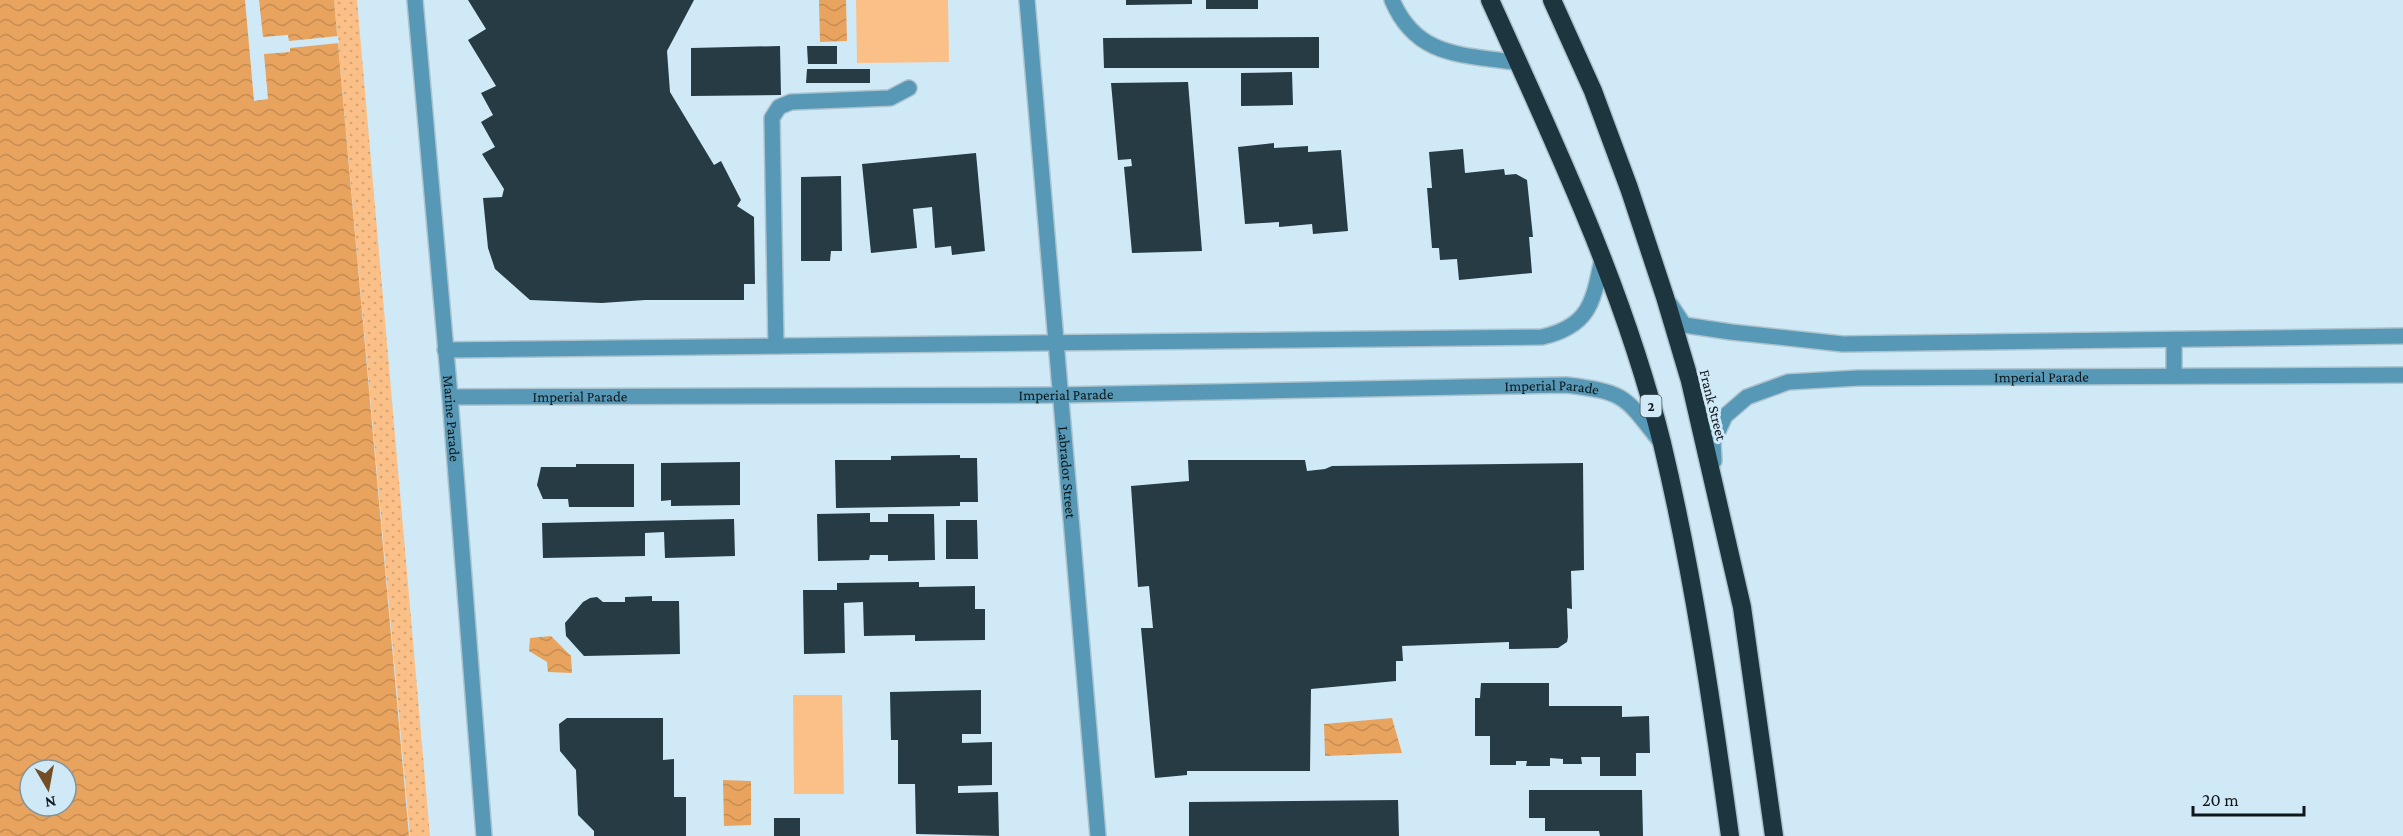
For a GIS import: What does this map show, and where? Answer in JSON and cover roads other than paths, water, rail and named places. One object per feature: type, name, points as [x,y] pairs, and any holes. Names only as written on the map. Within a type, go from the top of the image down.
[{"type":"highway","name":"2","points":[[1490,0],[1578,198],[1602,259],[1634,350],[1661,442],[1702,636],[1730,836]]},
{"type":"highway","name":"Frank Street","points":[[1552,0],[1593,91],[1665,297],[1690,381],[1742,607],[1774,836]]},
{"type":"street","name":"Marine Parade","points":[[415,0],[450,397],[484,836]]},
{"type":"street","name":"Labrador Street","points":[[1027,0],[1098,836]]},
{"type":"street","points":[[1392,0],[1400,19],[1413,34],[1429,46],[1453,53],[1519,63]]},
{"type":"street","points":[[776,346],[772,118],[780,107],[791,102],[890,98],[909,88]]},
{"type":"street","points":[[446,350],[1542,337],[1568,328],[1587,311],[1592,304],[1602,259]]},
{"type":"street","points":[[1665,297],[1684,325],[1843,344],[2403,336]]},
{"type":"street","points":[[2174,340],[2174,376]]},
{"type":"street","name":"Imperial Parade","points":[[1715,487],[1713,442],[1725,416],[1747,397],[1788,382],[1858,378],[2403,375]]},
{"type":"street","name":"Imperial Parade","points":[[450,397],[1060,395],[1566,385],[1617,394],[1631,405],[1661,442]]},
{"type":"water","points":[[0,0],[334,0],[409,836],[0,836]]},
{"type":"water","points":[[819,0],[846,0],[847,41],[820,42]]},
{"type":"water","points":[[551,636],[571,656],[572,673],[548,672],[547,662],[529,651],[530,638]]},
{"type":"water","points":[[1392,718],[1402,753],[1325,756],[1324,724]]},
{"type":"water","points":[[723,780],[751,781],[751,825],[724,826]]}]
